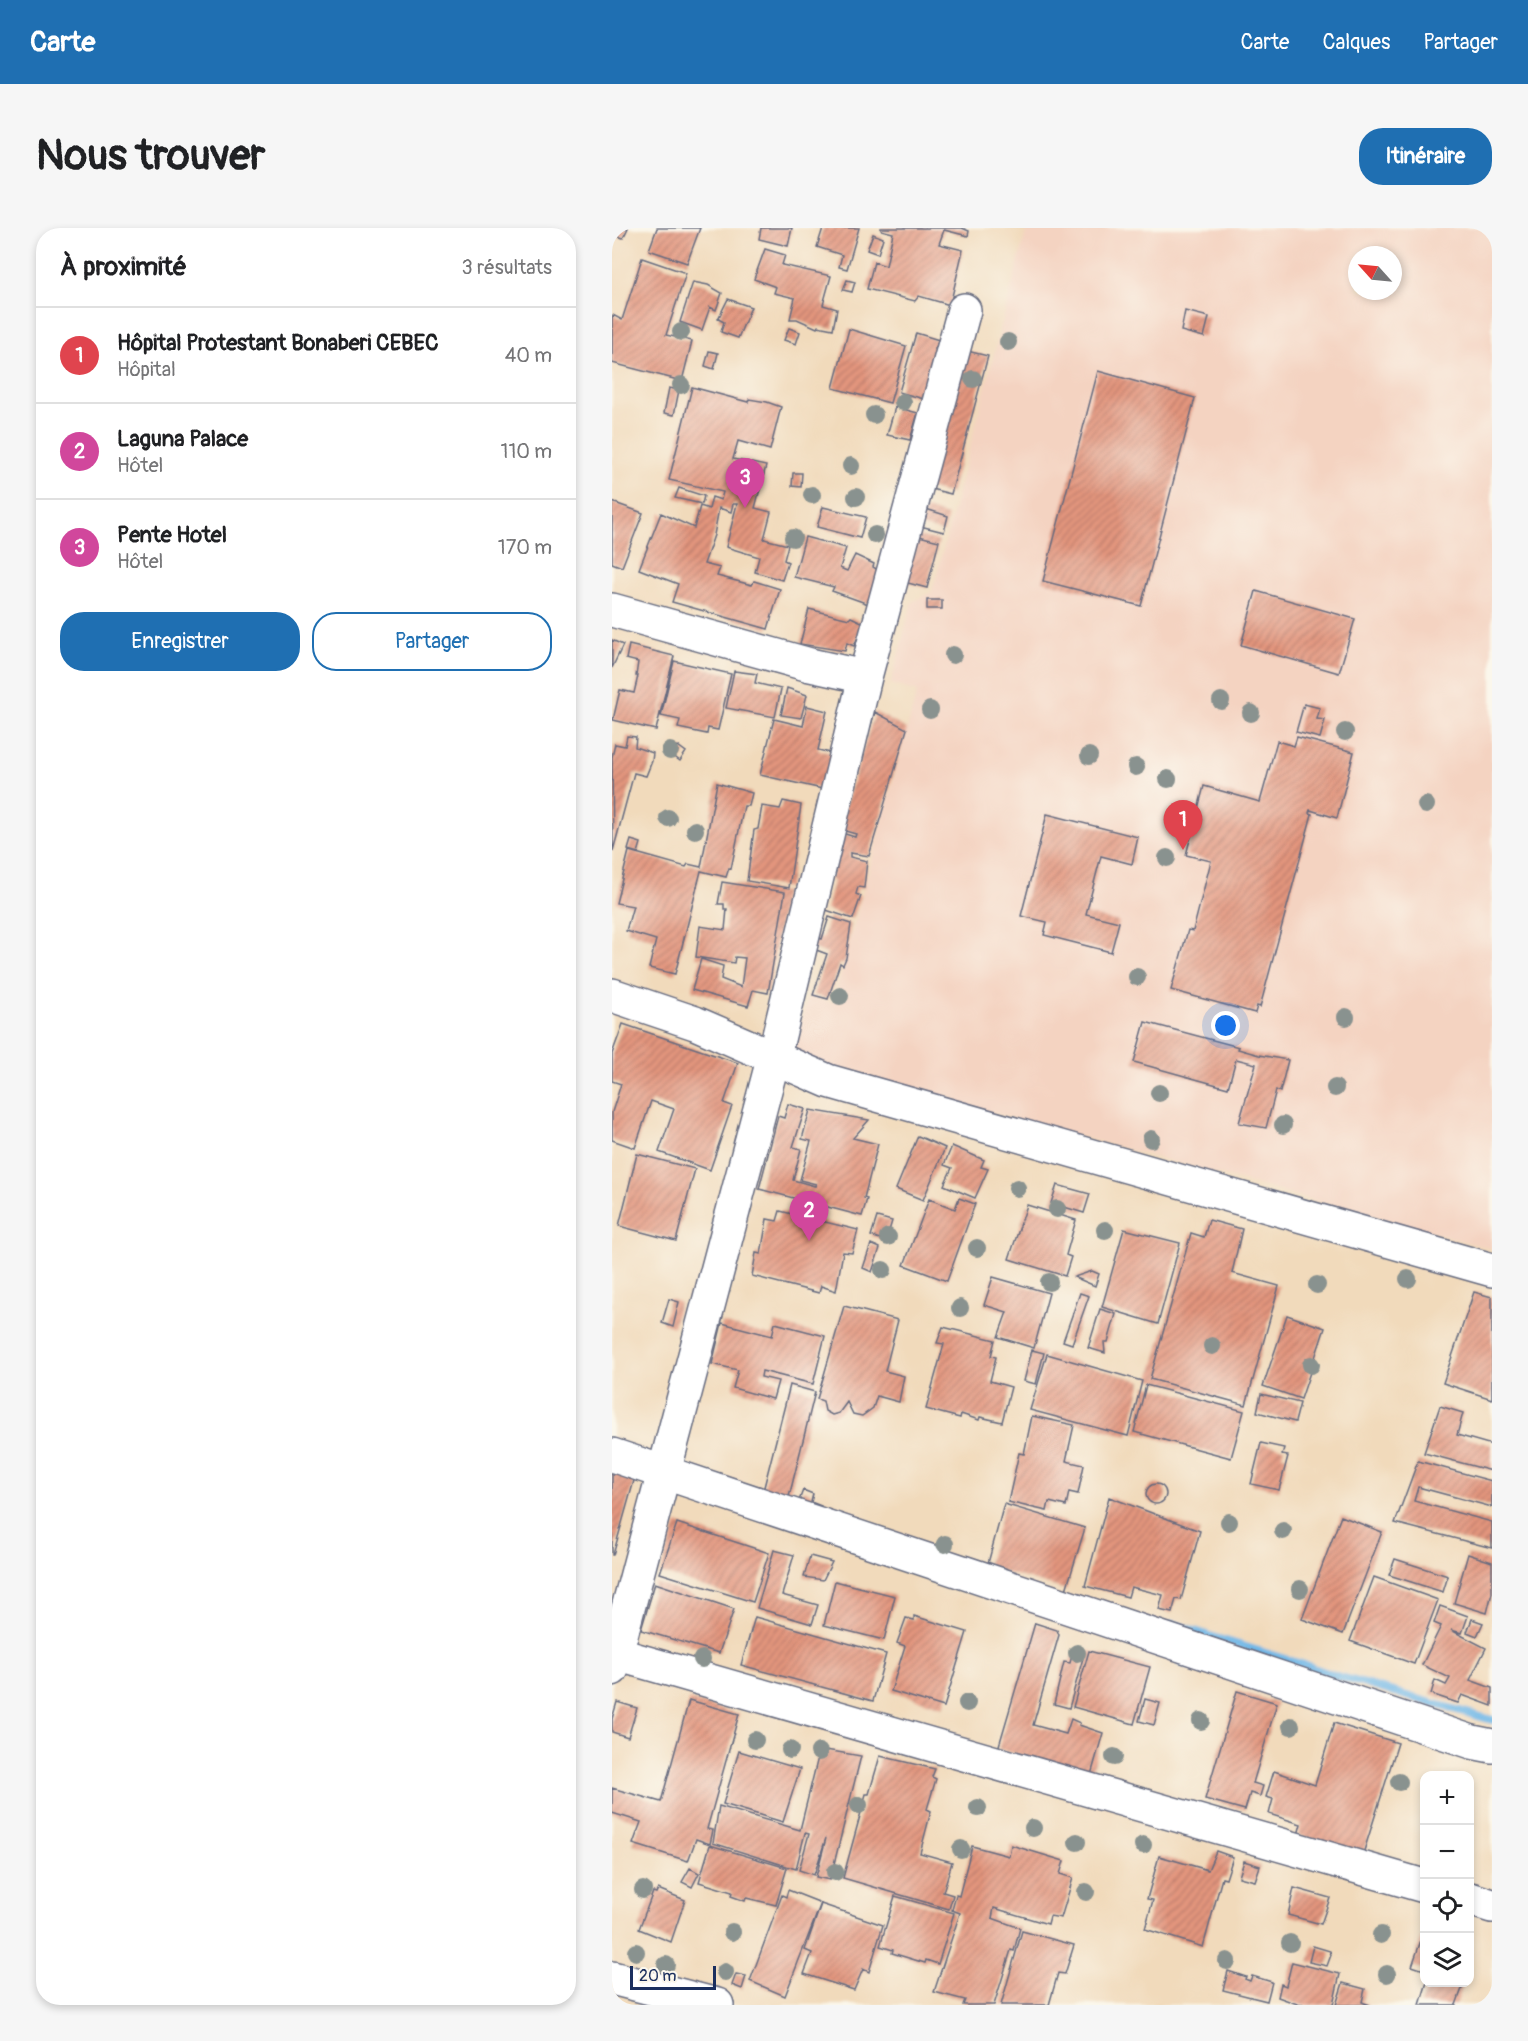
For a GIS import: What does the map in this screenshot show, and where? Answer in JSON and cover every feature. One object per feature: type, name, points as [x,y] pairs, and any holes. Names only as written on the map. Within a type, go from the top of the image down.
[{"type":"street","points":[[964,310],[865,677],[774,1056],[614,1662],[1420,1885]]},
{"type":"street","points":[[612,610],[810,665],[865,677]]},
{"type":"street","points":[[612,995],[695,1023],[828,1081],[1492,1270]]},
{"type":"street","points":[[612,1455],[1472,1742],[1492,1746]]},
{"type":"street","points":[[1474,1900],[1492,1906]]},
{"type":"street","points":[[612,1978],[717,2005]]},
{"type":"shaded area","points":[[1027,228],[1492,228],[1492,1249],[792,1058],[808,996],[833,1003],[917,692],[891,684],[912,602],[932,592]]},
{"type":"building","points":[[614,228],[628,228],[623,238],[612,234]]},
{"type":"building","points":[[657,228],[700,228],[687,263],[649,250]]},
{"type":"building","points":[[761,228],[792,228],[788,246],[759,239]]},
{"type":"building","points":[[823,228],[859,228],[847,269],[839,267],[842,255],[817,247]]},
{"type":"building","points":[[881,228],[962,228],[969,231],[968,236],[944,230],[939,244],[963,250],[950,305],[919,296],[915,301],[867,289],[874,262],[886,266],[893,233],[881,230]]},
{"type":"building","points":[[873,234],[883,238],[878,254],[867,250]]},
{"type":"building","points":[[765,249],[785,255],[782,265],[831,276],[823,305],[837,309],[833,329],[818,326],[817,328],[797,319],[790,319],[795,298],[774,293],[776,287],[754,279]]},
{"type":"building","points":[[642,258],[686,273],[666,335],[692,341],[682,381],[612,363],[612,318],[613,315],[622,320]]},
{"type":"building","points":[[847,280],[855,282],[852,292],[843,290]]},
{"type":"building","points":[[693,282],[708,285],[722,293],[716,310],[710,307],[702,330],[680,322]]},
{"type":"building","points":[[728,299],[751,307],[738,338],[721,332],[724,322],[718,319]]},
{"type":"building","points":[[1185,311],[1209,317],[1204,337],[1181,331]]},
{"type":"building","points":[[789,328],[800,332],[796,344],[784,340]]},
{"type":"building","points":[[849,329],[906,346],[890,403],[833,388]]},
{"type":"building","points":[[916,333],[939,340],[935,349],[939,350],[924,399],[899,392]]},
{"type":"building","points":[[963,350],[988,356],[951,494],[927,488]]},
{"type":"building","points":[[709,351],[718,353],[714,369],[705,366]]},
{"type":"building","points":[[1098,371],[1195,398],[1141,606],[1043,581]]},
{"type":"building","points":[[692,387],[748,402],[749,399],[781,407],[770,450],[738,441],[733,459],[766,466],[755,508],[771,512],[764,539],[788,545],[784,560],[788,562],[782,580],[755,572],[759,557],[726,547],[737,504],[733,504],[731,512],[719,508],[714,535],[704,564],[720,568],[717,576],[752,585],[754,581],[780,589],[768,629],[672,602],[678,584],[639,569],[661,513],[694,528],[700,506],[709,509],[712,497],[721,500],[723,492],[669,480]]},
{"type":"building","points":[[669,388],[679,390],[674,415],[664,413]]},
{"type":"building","points":[[895,407],[918,413],[910,440],[887,435]]},
{"type":"building","points":[[793,473],[802,473],[801,487],[792,486]]},
{"type":"building","points":[[679,488],[704,496],[702,504],[675,498]]},
{"type":"building","points":[[612,502],[643,513],[622,567],[612,563]]},
{"type":"building","points":[[823,507],[866,517],[860,538],[817,527]]},
{"type":"building","points":[[926,509],[948,516],[944,532],[920,526]]},
{"type":"building","points":[[915,535],[939,541],[927,588],[904,582]]},
{"type":"building","points":[[805,537],[846,548],[840,568],[847,571],[855,555],[874,564],[873,567],[881,572],[874,606],[832,591],[834,587],[794,577]]},
{"type":"building","points":[[1256,591],[1355,619],[1339,673],[1241,645]]},
{"type":"building","points":[[927,600],[942,600],[942,609],[927,609]]},
{"type":"building","points":[[809,609],[849,619],[851,617],[864,623],[854,646],[847,643],[845,651],[800,644]]},
{"type":"building","points":[[612,640],[623,645],[612,668]]},
{"type":"building","points":[[629,645],[674,656],[656,730],[613,720],[620,690],[634,693],[638,676],[636,676],[638,662],[626,659]]},
{"type":"building","points":[[674,661],[731,674],[718,730],[708,728],[707,734],[678,728],[680,720],[661,716]]},
{"type":"building","points":[[734,671],[757,674],[755,683],[781,689],[775,717],[726,708]]},
{"type":"building","points":[[787,688],[807,695],[801,718],[781,715]]},
{"type":"building","points":[[1304,704],[1320,708],[1317,719],[1325,720],[1320,738],[1296,732]]},
{"type":"building","points":[[807,706],[827,711],[818,750],[835,754],[827,790],[760,775],[774,719],[803,726]]},
{"type":"building","points":[[875,712],[907,729],[869,856],[850,853],[850,857],[867,861],[864,888],[858,887],[856,894],[861,896],[853,919],[826,910],[833,881],[830,880],[842,833],[855,837],[856,834],[838,829]]},
{"type":"building","points":[[627,736],[636,737],[635,747],[653,753],[646,776],[634,773],[613,851],[612,757],[615,744],[625,746]]},
{"type":"building","points":[[1297,737],[1354,752],[1337,818],[1310,810],[1309,813],[1312,814],[1260,1007],[1257,1006],[1255,1013],[1171,990],[1188,930],[1193,931],[1211,861],[1186,855],[1204,786],[1260,802],[1277,741],[1294,746]]},
{"type":"building","points":[[678,746],[686,752],[680,761],[672,755]]},
{"type":"building","points":[[717,783],[752,793],[749,806],[744,806],[731,869],[729,868],[726,877],[701,871],[675,974],[649,968],[656,940],[626,931],[633,906],[616,903],[629,851],[686,867],[688,864],[701,867]]},
{"type":"building","points":[[783,801],[801,805],[789,888],[747,881],[754,830],[758,829],[762,806],[780,809]]},
{"type":"building","points":[[1047,814],[1138,837],[1132,864],[1101,856],[1086,914],[1119,922],[1111,952],[1044,935],[1047,922],[1021,916]]},
{"type":"building","points":[[631,840],[641,843],[638,853],[628,850]]},
{"type":"building","points":[[722,882],[785,892],[768,993],[753,990],[748,1006],[692,990],[701,959],[723,966],[721,979],[741,987],[745,958],[735,957],[734,963],[696,957],[700,926],[725,930],[727,909],[724,909],[724,904],[718,904]]},
{"type":"building","points":[[829,917],[851,924],[846,958],[843,965],[840,963],[828,999],[813,995],[827,954],[811,948],[815,937],[822,939]]},
{"type":"building","points":[[1145,1022],[1239,1047],[1238,1049],[1259,1055],[1288,1060],[1280,1092],[1276,1090],[1266,1128],[1239,1123],[1256,1064],[1236,1059],[1228,1088],[1134,1062]]},
{"type":"building","points":[[623,1024],[738,1063],[724,1103],[732,1106],[710,1170],[659,1152],[674,1109],[651,1101],[635,1148],[612,1140],[612,1112],[621,1084],[612,1081],[612,1054]]},
{"type":"building","points":[[788,1104],[805,1109],[793,1147],[801,1149],[793,1180],[815,1186],[816,1184],[800,1180],[811,1141],[802,1139],[810,1110],[869,1120],[853,1138],[878,1144],[864,1198],[867,1199],[862,1216],[759,1189],[778,1116],[784,1118]]},
{"type":"building","points":[[918,1136],[945,1148],[923,1200],[896,1189]]},
{"type":"building","points":[[952,1146],[984,1160],[981,1167],[988,1169],[975,1198],[944,1185],[952,1168],[944,1165]]},
{"type":"building","points":[[637,1154],[695,1169],[676,1241],[619,1226]]},
{"type":"building","points":[[1057,1185],[1090,1194],[1084,1213],[1051,1203]]},
{"type":"building","points":[[959,1198],[975,1204],[947,1281],[904,1265],[929,1199],[955,1209]]},
{"type":"building","points":[[1027,1205],[1076,1220],[1066,1255],[1071,1257],[1065,1276],[1009,1259]]},
{"type":"building","points":[[780,1211],[858,1230],[852,1253],[843,1252],[836,1291],[821,1286],[819,1293],[752,1276],[756,1253],[761,1254],[767,1219],[777,1221]]},
{"type":"building","points":[[877,1217],[892,1221],[886,1241],[871,1236]]},
{"type":"building","points":[[1209,1220],[1242,1229],[1232,1273],[1279,1286],[1246,1405],[1150,1379],[1191,1233],[1204,1237]]},
{"type":"building","points":[[1124,1229],[1180,1243],[1158,1324],[1102,1307]]},
{"type":"building","points":[[871,1244],[880,1248],[872,1272],[863,1268]]},
{"type":"building","points":[[1092,1271],[1099,1274],[1095,1286],[1074,1277]]},
{"type":"building","points":[[993,1277],[1049,1293],[1034,1348],[998,1337],[1007,1312],[984,1305]]},
{"type":"building","points":[[1474,1292],[1492,1297],[1492,1399],[1443,1383]]},
{"type":"building","points":[[1080,1293],[1089,1296],[1072,1344],[1063,1341]]},
{"type":"building","points":[[669,1299],[679,1302],[673,1327],[662,1323]]},
{"type":"building","points":[[844,1306],[898,1320],[885,1371],[904,1376],[899,1402],[877,1396],[873,1408],[862,1416],[853,1414],[847,1402],[839,1413],[832,1415],[825,1411],[823,1401],[817,1399]]},
{"type":"building","points":[[1100,1309],[1116,1314],[1108,1342],[1104,1342],[1105,1353],[1088,1348]]},
{"type":"building","points":[[1287,1315],[1325,1328],[1301,1399],[1263,1386]]},
{"type":"building","points":[[722,1323],[772,1336],[775,1323],[825,1336],[813,1384],[762,1371],[761,1377],[778,1381],[773,1399],[733,1388],[738,1370],[712,1364]]},
{"type":"building","points":[[943,1327],[995,1340],[991,1356],[996,1357],[990,1381],[1011,1387],[1002,1422],[980,1417],[979,1420],[961,1414],[960,1418],[926,1409],[944,1344],[937,1343]]},
{"type":"building","points":[[1032,1350],[1044,1353],[1036,1384],[1024,1381]]},
{"type":"building","points":[[1047,1354],[1142,1381],[1128,1436],[1030,1410]]},
{"type":"building","points":[[790,1385],[815,1392],[788,1501],[762,1495]]},
{"type":"building","points":[[1146,1385],[1244,1411],[1231,1458],[1134,1432]]},
{"type":"building","points":[[1261,1394],[1300,1403],[1295,1422],[1257,1412]]},
{"type":"building","points":[[1440,1406],[1463,1413],[1457,1435],[1492,1445],[1492,1471],[1424,1453]]},
{"type":"building","points":[[1032,1416],[1074,1425],[1066,1461],[1084,1465],[1078,1494],[1069,1492],[1066,1506],[1049,1502],[1047,1511],[1008,1502],[1019,1453],[1024,1454]]},
{"type":"building","points":[[1261,1443],[1284,1448],[1282,1455],[1288,1456],[1279,1490],[1251,1484]]},
{"type":"building","points":[[1418,1461],[1492,1481],[1492,1507],[1418,1487],[1414,1501],[1492,1522],[1492,1548],[1395,1523]]},
{"type":"building","points":[[612,1470],[635,1477],[613,1555],[612,1555]]},
{"type":"building","points":[[1156,1484],[1163,1487],[1166,1494],[1163,1501],[1156,1504],[1149,1501],[1146,1494],[1149,1487]]},
{"type":"building","points":[[803,1490],[813,1494],[811,1502],[821,1506],[818,1516],[796,1509]]},
{"type":"building","points":[[1109,1497],[1200,1531],[1181,1600],[1176,1599],[1172,1613],[1159,1610],[1163,1595],[1131,1587],[1128,1597],[1085,1586]]},
{"type":"building","points":[[1004,1504],[1085,1528],[1066,1590],[987,1567]]},
{"type":"building","points":[[1341,1516],[1382,1532],[1343,1634],[1302,1619]]},
{"type":"building","points":[[677,1523],[769,1553],[753,1602],[660,1573]]},
{"type":"building","points":[[774,1550],[794,1555],[782,1595],[818,1605],[812,1624],[757,1608]]},
{"type":"building","points":[[1468,1554],[1492,1562],[1492,1593],[1487,1613],[1454,1603]]},
{"type":"building","points":[[810,1556],[832,1562],[823,1580],[804,1577]]},
{"type":"building","points":[[1395,1559],[1448,1576],[1443,1592],[1389,1575]]},
{"type":"building","points":[[1374,1577],[1438,1600],[1414,1664],[1350,1641]]},
{"type":"building","points":[[835,1581],[895,1596],[884,1640],[824,1625]]},
{"type":"building","points":[[655,1583],[734,1609],[719,1653],[641,1630]]},
{"type":"building","points":[[1440,1606],[1468,1616],[1462,1633],[1451,1630],[1486,1648],[1470,1680],[1492,1688],[1492,1706],[1462,1695],[1458,1703],[1431,1694],[1435,1680],[1446,1685],[1450,1678],[1422,1665],[1441,1626],[1434,1623]]},
{"type":"building","points":[[914,1616],[967,1632],[944,1707],[891,1691],[905,1646],[897,1643],[906,1618],[914,1620]]},
{"type":"building","points":[[755,1617],[886,1654],[873,1701],[741,1665]]},
{"type":"building","points":[[1472,1619],[1483,1623],[1477,1636],[1467,1632]]},
{"type":"building","points":[[1035,1623],[1057,1630],[1059,1635],[1033,1725],[1066,1734],[1071,1719],[1080,1723],[1079,1725],[1103,1733],[1091,1775],[998,1749]]},
{"type":"building","points":[[1089,1651],[1150,1667],[1134,1724],[1073,1707]]},
{"type":"building","points":[[1072,1655],[1083,1658],[1069,1708],[1054,1704],[1064,1662],[1070,1663]]},
{"type":"building","points":[[1237,1691],[1277,1703],[1253,1783],[1263,1786],[1260,1796],[1250,1793],[1245,1810],[1205,1799]]},
{"type":"building","points":[[1145,1699],[1160,1703],[1154,1725],[1139,1721]]},
{"type":"building","points":[[689,1700],[739,1714],[707,1829],[713,1830],[710,1844],[696,1839],[688,1861],[633,1844],[641,1822],[612,1813],[612,1788],[661,1802]]},
{"type":"building","points":[[617,1702],[637,1708],[628,1737],[612,1732],[612,1719]]},
{"type":"building","points":[[1334,1723],[1398,1743],[1363,1854],[1298,1835],[1301,1824],[1269,1814],[1273,1799],[1266,1797],[1274,1771],[1315,1785]]},
{"type":"building","points":[[820,1749],[861,1756],[830,1880],[816,1877],[826,1838],[814,1875],[799,1870],[809,1834],[805,1833],[796,1869],[713,1843],[719,1806],[800,1830]]},
{"type":"building","points":[[739,1751],[800,1769],[783,1822],[723,1804]]},
{"type":"building","points":[[880,1756],[935,1769],[932,1777],[936,1779],[927,1809],[931,1811],[920,1853],[952,1862],[943,1892],[953,1895],[949,1909],[843,1878],[866,1794],[869,1794]]},
{"type":"building","points":[[710,1845],[787,1868],[776,1905],[746,1898],[745,1901],[731,1896],[732,1892],[699,1882]]},
{"type":"building","points":[[1011,1845],[1064,1861],[1060,1874],[1073,1878],[1061,1918],[1050,1916],[1048,1924],[994,1908],[992,1918],[1020,1928],[1014,1951],[1011,1950],[994,2005],[963,2005],[965,2000],[934,1992],[960,1913],[952,1910],[956,1895],[959,1896],[972,1846],[1009,1856]]},
{"type":"building","points":[[1216,1851],[1233,1857],[1226,1879],[1222,1878],[1203,1947],[1145,1929],[1153,1900],[1147,1899],[1159,1856],[1208,1870]]},
{"type":"building","points":[[1244,1861],[1260,1866],[1255,1881],[1239,1877]]},
{"type":"building","points":[[690,1868],[699,1873],[692,1887],[682,1882]]},
{"type":"building","points":[[1294,1888],[1330,1898],[1321,1924],[1288,1915]]},
{"type":"building","points":[[658,1889],[685,1900],[671,1942],[639,1929],[653,1892],[656,1893]]},
{"type":"building","points":[[788,1890],[821,1903],[785,1996],[750,1981],[782,1895],[786,1897]]},
{"type":"building","points":[[895,1896],[954,1913],[938,1964],[926,1960],[925,1963],[892,1953],[893,1950],[880,1946]]},
{"type":"building","points":[[821,1904],[883,1925],[869,1972],[863,1969],[854,1990],[804,1974],[812,1953],[805,1950]]},
{"type":"building","points":[[1022,1931],[1074,1945],[1065,1974],[1058,1973],[1049,2005],[1001,2005]]},
{"type":"building","points":[[1420,1943],[1420,1969],[1412,1966]]},
{"type":"building","points":[[1313,1946],[1330,1951],[1327,1966],[1309,1962]]},
{"type":"building","points":[[1292,1962],[1340,1974],[1333,2005],[1300,2005],[1278,1997],[1281,1984],[1286,1986]]},
{"type":"building","points":[[1228,1971],[1246,1977],[1245,1979],[1250,1981],[1252,1976],[1272,1982],[1267,2001],[1223,1990]]},
{"type":"building","points":[[736,1974],[746,1976],[742,1989],[732,1985]]},
{"type":"building","points":[[1343,1983],[1365,1989],[1362,2002],[1370,2005],[1336,2005]]},
{"type":"building","points":[[1425,1987],[1463,1987],[1456,2005],[1420,2005]]},
{"type":"waterway","points":[[1173,1624],[1216,1638]]},
{"type":"waterway","points":[[1219,1639],[1311,1667]]},
{"type":"waterway","points":[[1182,1663],[1199,1668]]},
{"type":"waterway","points":[[1316,1669],[1339,1677]]},
{"type":"waterway","points":[[1344,1678],[1492,1720]]},
{"type":"place","name":"Pente Hotel","points":[[745,508]]},
{"type":"place","name":"Hôpital Protestant Bonaberi CEBEC","points":[[1183,850]]},
{"type":"place","name":"Laguna Palace","points":[[809,1241]]}]
